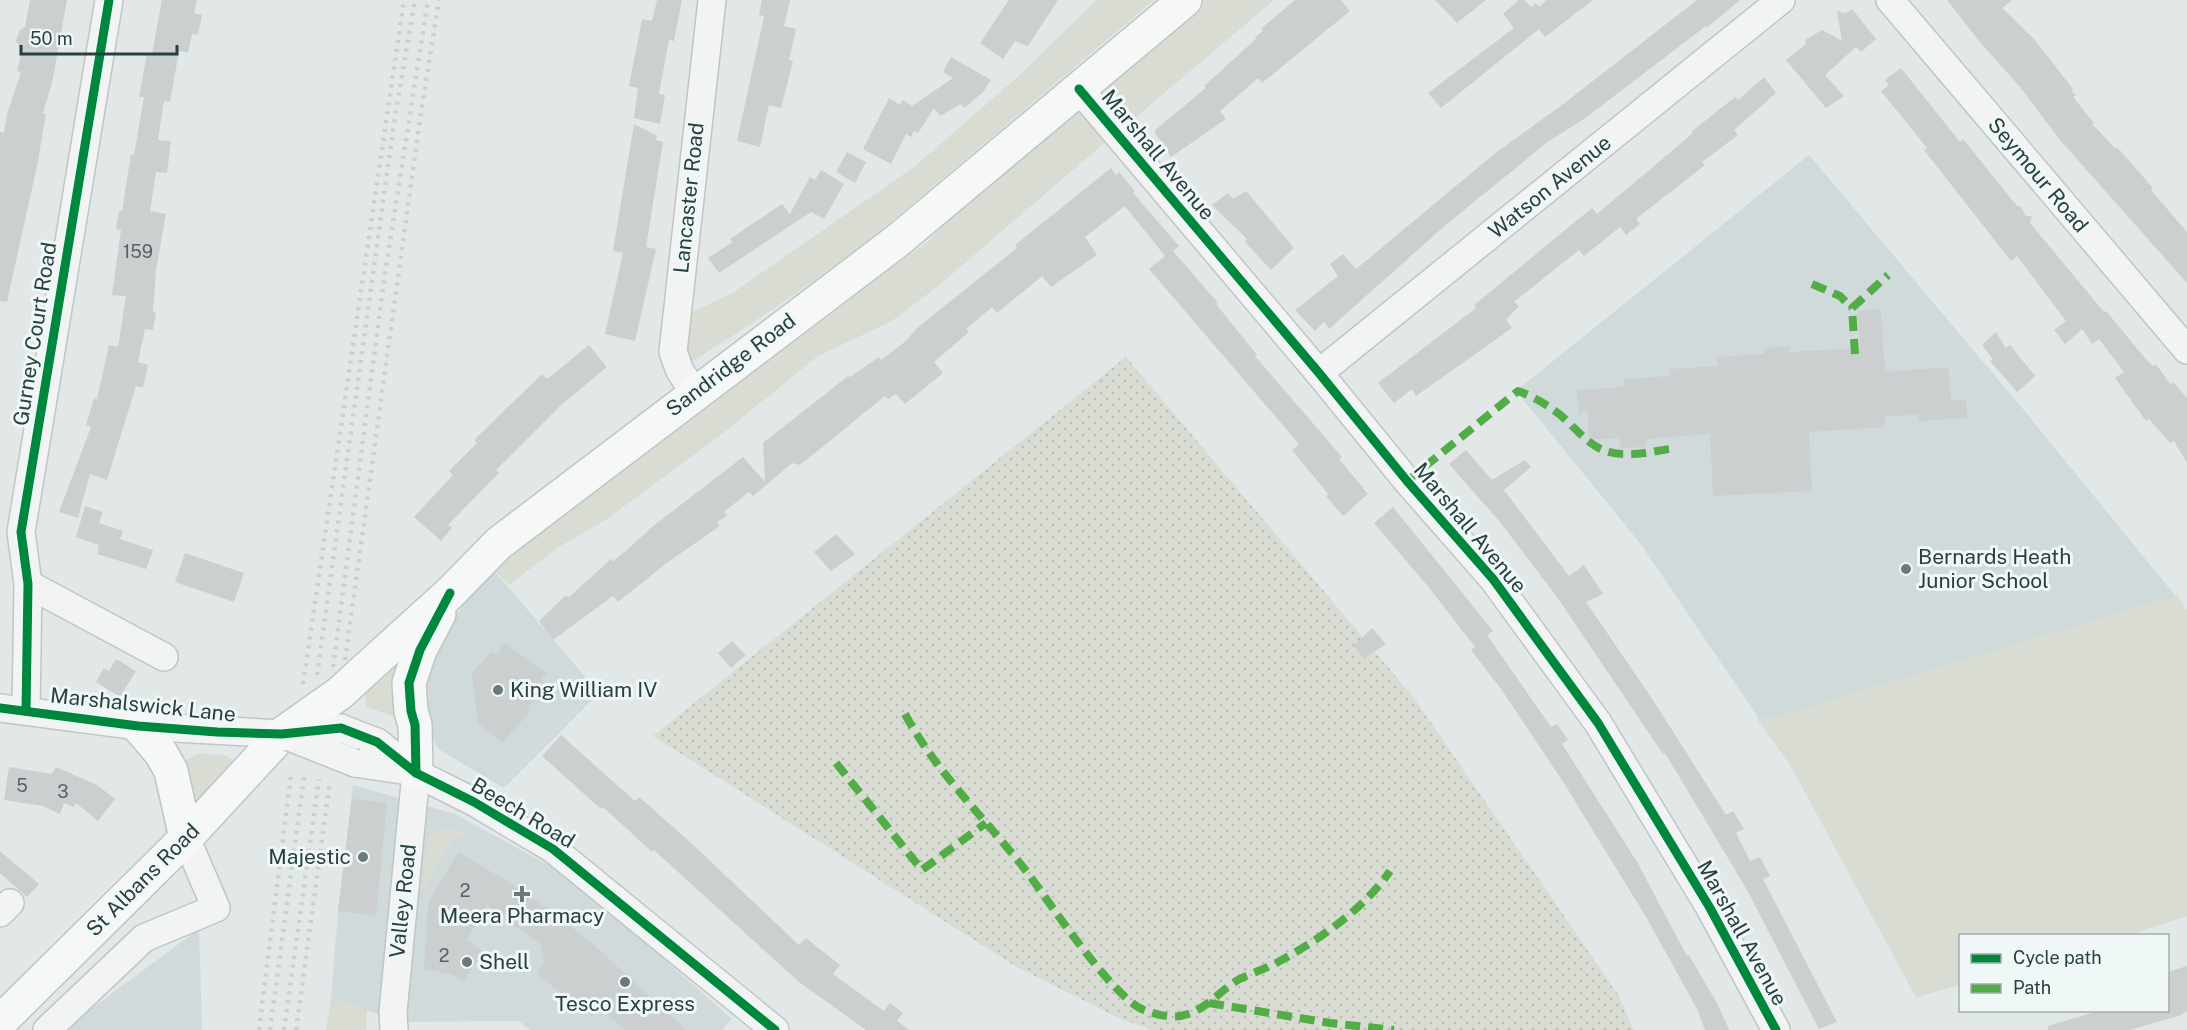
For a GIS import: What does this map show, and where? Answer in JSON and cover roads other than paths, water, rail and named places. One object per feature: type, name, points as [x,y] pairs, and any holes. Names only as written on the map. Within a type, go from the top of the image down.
[{"type":"main road","name":"Sandridge Road","points":[[270,741],[340,693],[450,593],[499,543],[694,392],[897,241],[1185,0]]},
{"type":"main road","points":[[416,773],[415,725],[411,711],[409,683],[420,650],[450,593]]},
{"type":"main road","points":[[138,726],[161,753],[171,771],[186,838]]},
{"type":"main road","name":"St Albans Road","points":[[0,1022],[186,838],[270,741]]},
{"type":"street","name":"Gurney Court Road","points":[[13,710],[28,584],[21,532],[109,0]]},
{"type":"street","name":"Lancaster Road","points":[[694,392],[680,371],[673,352],[712,0]]},
{"type":"street","name":"Watson Avenue","points":[[1319,373],[1781,0]]},
{"type":"street","name":"Seymour Road","points":[[1890,0],[2187,350]]},
{"type":"street","name":"Marshall Avenue","points":[[1079,89],[1319,373],[1407,481],[1493,579],[1598,723],[1710,908],[1776,1030]]},
{"type":"street","points":[[0,546],[25,556]]},
{"type":"street","points":[[28,584],[164,657]]},
{"type":"street","name":"Marshalswick Lane","points":[[13,710],[270,741]]},
{"type":"street","name":"Beech Road","points":[[270,741],[341,728],[377,742],[416,773],[474,802],[553,849],[776,1030]]},
{"type":"street","name":"Beech Road","points":[[270,741],[355,763],[416,773]]},
{"type":"street","name":"Valley Road","points":[[394,1030],[395,989],[416,773]]},
{"type":"street","points":[[47,1030],[144,938],[216,908],[186,838]]},
{"type":"railway","points":[[303,684],[404,0]]},
{"type":"railway","points":[[317,675],[395,116],[415,0]]},
{"type":"railway","points":[[333,667],[385,273],[428,0]]},
{"type":"railway","points":[[345,660],[420,119],[439,0]]},
{"type":"railway","points":[[259,1030],[291,775]]},
{"type":"railway","points":[[270,1030],[304,777]]},
{"type":"railway","points":[[284,1030],[319,779]]},
{"type":"railway","points":[[296,1030],[330,781]]},
{"type":"place","name":"Bernards Heath Junior School","points":[[1906,569]]},
{"type":"place","name":"King William IV","points":[[498,690]]},
{"type":"place","name":"Majestic","points":[[363,857]]},
{"type":"place","name":"Meera Pharmacy","points":[[522,894]]},
{"type":"place","name":"Shell","points":[[467,962]]},
{"type":"place","name":"Tesco Express","points":[[625,982]]}]
